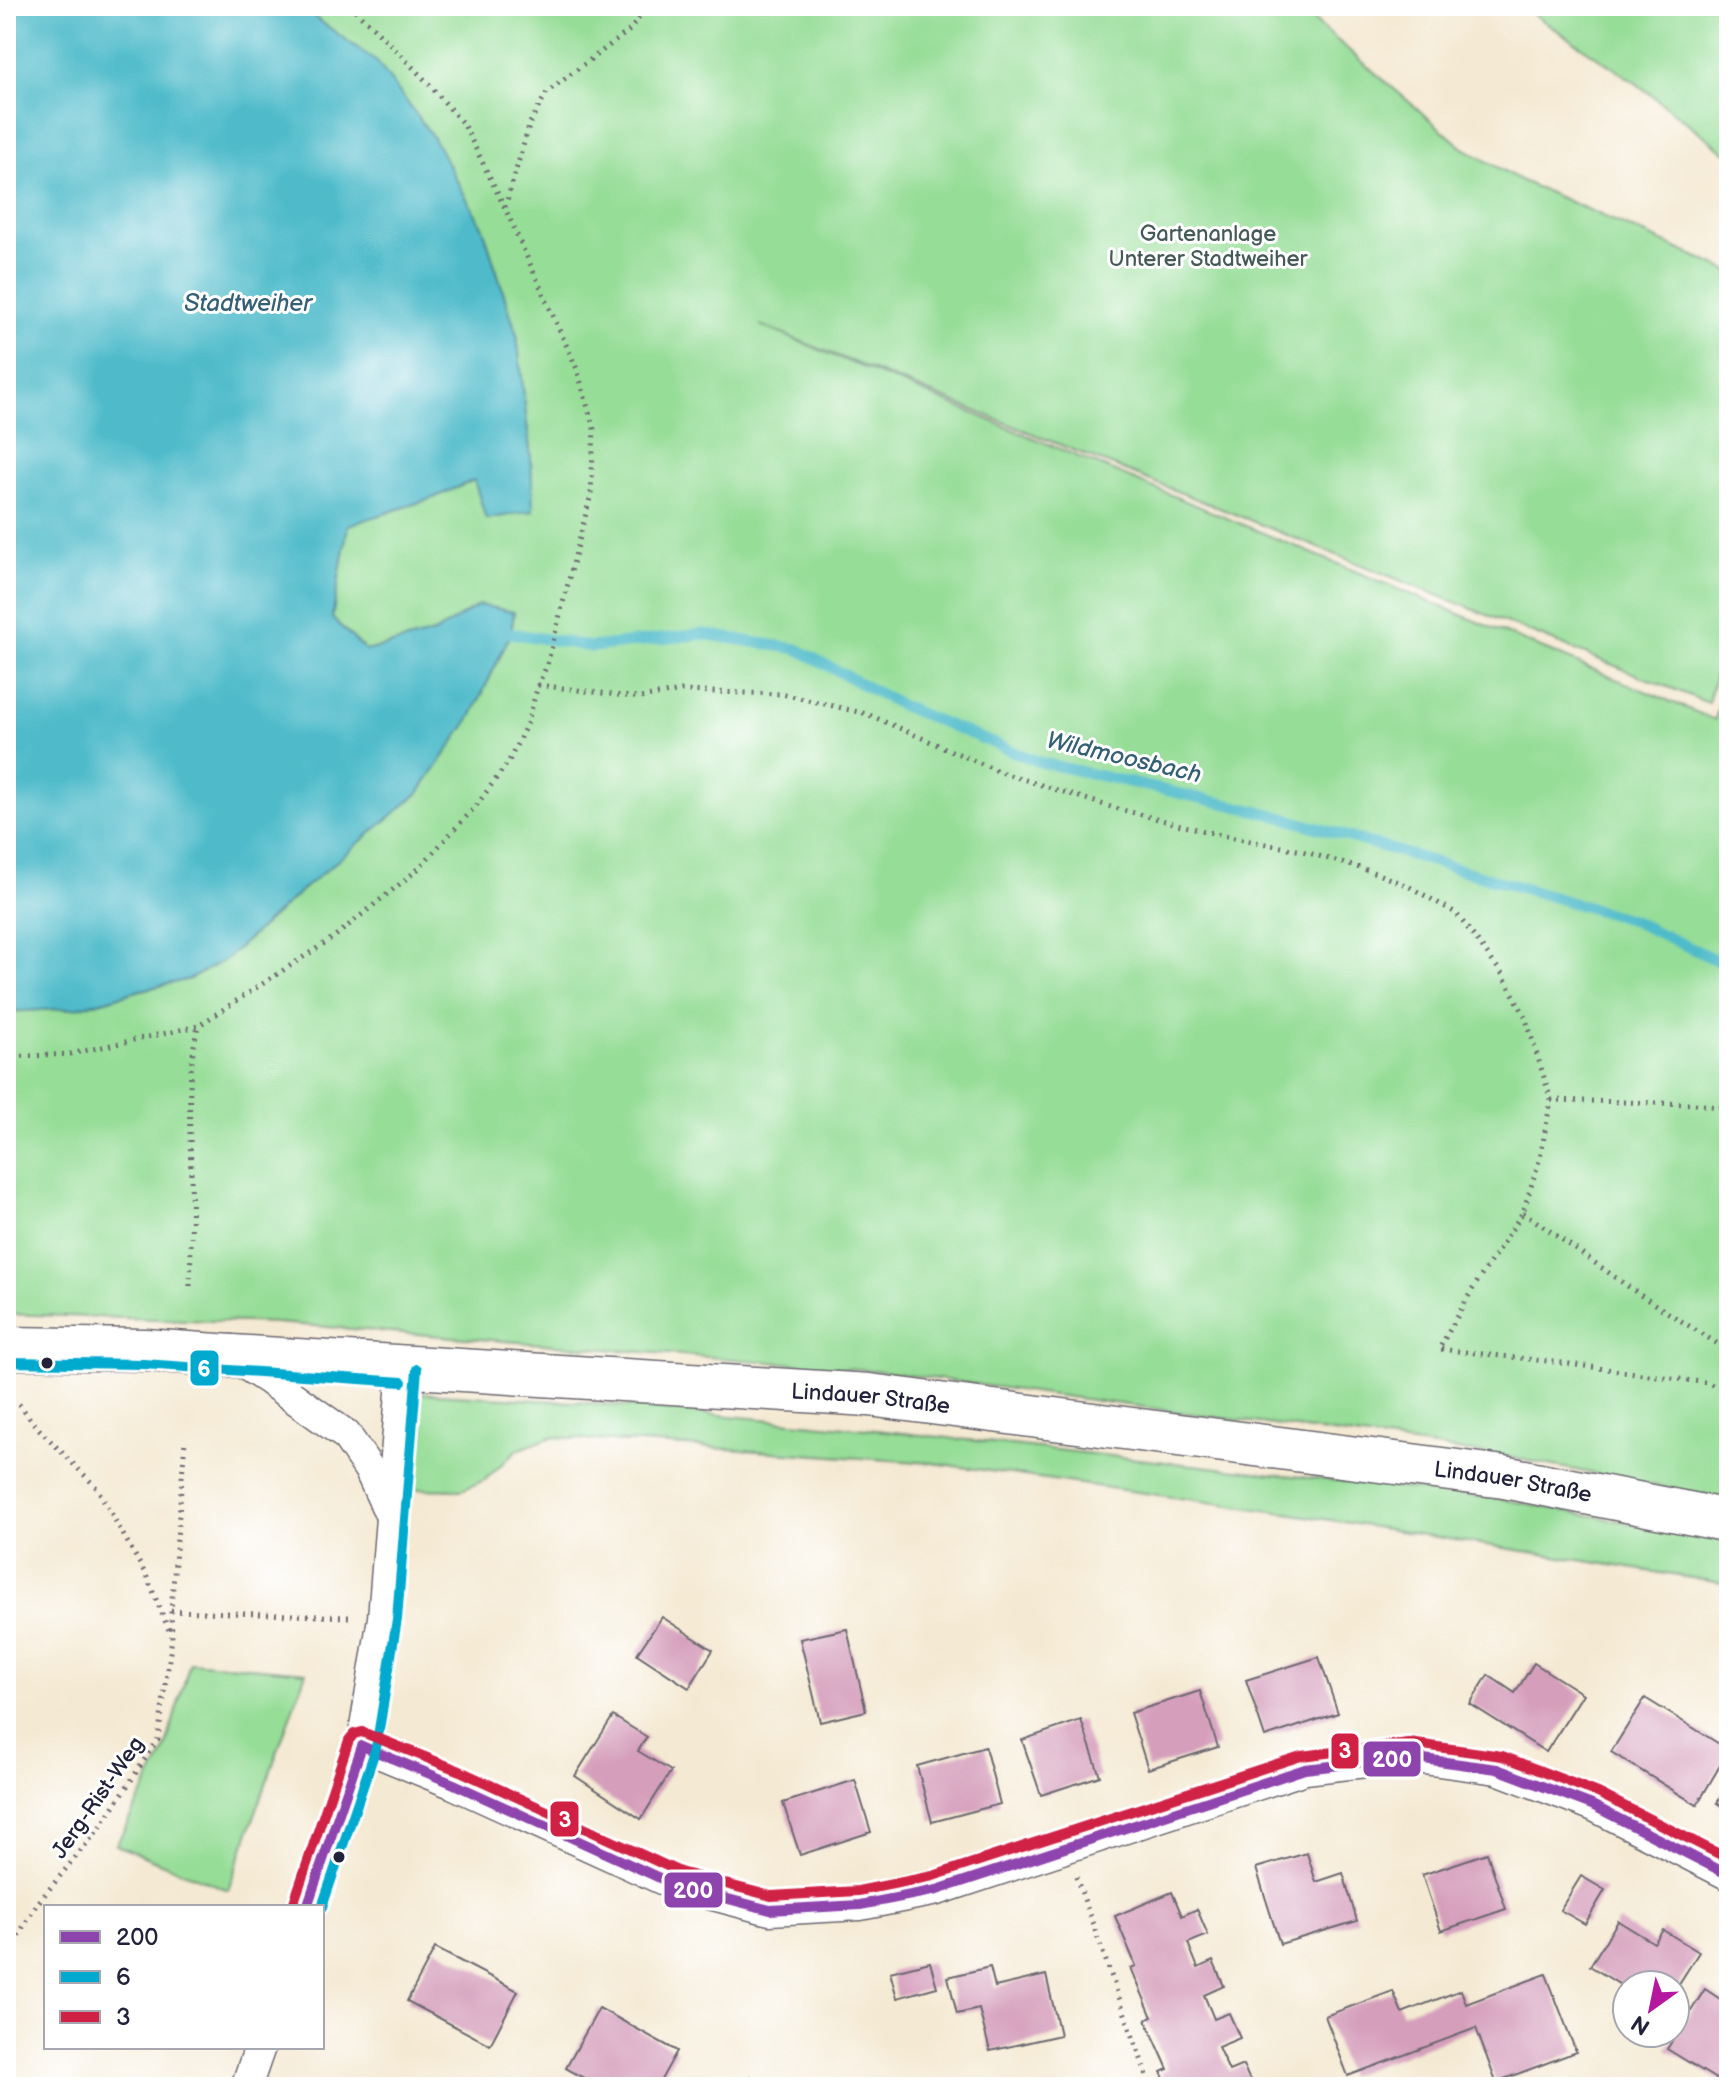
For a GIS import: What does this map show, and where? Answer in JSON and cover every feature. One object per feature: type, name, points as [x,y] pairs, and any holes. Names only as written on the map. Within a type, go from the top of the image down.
[{"type":"main road","name":"Lindauer Straße","points":[[6,1348],[145,1350],[869,1395],[1504,1477],[1729,1521]]},
{"type":"street","points":[[232,1356],[346,1435],[369,1469],[390,1514]]},
{"type":"street","points":[[308,1905],[362,1746],[383,1618],[403,1368]]},
{"type":"street","points":[[362,1746],[454,1784],[675,1885],[770,1910],[860,1905],[937,1890],[1305,1769],[1409,1757],[1497,1769],[1592,1805],[1729,1875]]},
{"type":"street","points":[[246,2087],[259,2049]]},
{"type":"path","points":[[6,1057],[70,1054],[198,1026],[334,937],[416,871],[476,806],[509,761],[528,721],[547,665],[591,494],[594,429],[577,369],[464,125],[356,8],[349,6]]},
{"type":"path","points":[[505,208],[530,123],[547,92],[630,30],[648,6]]},
{"type":"path","points":[[538,685],[640,698],[681,691],[782,694],[867,714],[1000,772],[1111,807],[1224,836],[1302,851],[1370,871],[1408,886],[1456,913],[1503,975],[1525,1016],[1551,1100],[1540,1158],[1523,1212],[1472,1290],[1439,1349],[1708,1383],[1729,1392]]},
{"type":"path","points":[[190,1286],[189,1110],[192,1050],[198,1026]]},
{"type":"path","points":[[1551,1100],[1694,1104],[1729,1108]]},
{"type":"path","points":[[1523,1212],[1643,1297],[1729,1351]]},
{"type":"path","points":[[19,1404],[35,1425],[97,1488],[146,1575],[172,1638]]},
{"type":"path","name":"Jerg-Rist-Weg","points":[[6,1956],[37,1904],[102,1825],[158,1739],[172,1638],[171,1611],[185,1441]]},
{"type":"path","points":[[171,1611],[383,1618]]},
{"type":"path","points":[[1065,1848],[1151,2087]]},
{"type":"path","points":[[6,1934],[17,1937]]},
{"type":"green space","name":"Gartenanlage Unterer Stadtweiher","points":[[299,6],[1297,6],[1462,147],[1522,181],[1729,271],[1729,618],[1708,703],[760,325],[1715,720],[1729,665],[1729,1500],[1508,1457],[871,1370],[276,1323],[6,1314],[6,1012],[77,1008],[190,979],[226,959],[302,890],[471,717],[511,633],[514,612],[479,605],[434,633],[366,651],[332,618],[348,525],[433,498],[474,480],[532,511],[531,459],[517,335],[483,228],[432,136],[377,63]]},
{"type":"green space","points":[[1521,6],[1729,6],[1729,155],[1636,83]]},
{"type":"green space","points":[[419,1393],[591,1403],[867,1429],[1501,1499],[1729,1541],[1729,1584],[1293,1514],[933,1463],[552,1437],[517,1450],[485,1480],[462,1490],[409,1489]]},
{"type":"green space","points":[[190,1662],[306,1672],[228,1890],[116,1845],[164,1753]]},
{"type":"water","name":"Stadtweiher","points":[[6,6],[299,6],[377,62],[432,136],[483,228],[517,335],[531,459],[533,511],[486,519],[474,480],[433,498],[348,525],[332,618],[366,651],[434,633],[479,605],[514,612],[511,633],[471,717],[419,793],[302,890],[226,959],[190,979],[77,1008],[6,1012]]},
{"type":"building","points":[[662,1617],[713,1650],[689,1688],[637,1654]]},
{"type":"building","points":[[847,1629],[866,1711],[820,1722],[800,1639]]},
{"type":"building","points":[[1319,1657],[1338,1713],[1265,1737],[1246,1680]]},
{"type":"building","points":[[1534,1663],[1583,1694],[1546,1752],[1470,1704],[1488,1675],[1515,1693]]},
{"type":"building","points":[[1200,1691],[1218,1747],[1148,1769],[1130,1713]]},
{"type":"building","points":[[1645,1698],[1729,1750],[1697,1805],[1611,1752]]},
{"type":"building","points":[[613,1716],[647,1737],[638,1751],[671,1771],[641,1819],[575,1776]]},
{"type":"building","points":[[1081,1720],[1100,1776],[1041,1795],[1022,1740]]},
{"type":"building","points":[[985,1747],[1000,1804],[932,1822],[917,1766]]},
{"type":"building","points":[[855,1780],[871,1832],[800,1855],[783,1803]]},
{"type":"building","points":[[1729,1783],[1729,1809],[1717,1803]]},
{"type":"building","points":[[1307,1853],[1316,1882],[1343,1873],[1357,1921],[1280,1944],[1256,1868]]},
{"type":"building","points":[[1487,1853],[1506,1909],[1441,1931],[1422,1875]]},
{"type":"building","points":[[1581,1876],[1605,1890],[1585,1924],[1560,1910]]},
{"type":"building","points":[[1172,1892],[1182,1916],[1197,1909],[1208,1935],[1188,1943],[1198,1968],[1213,1961],[1224,1986],[1204,1995],[1214,2019],[1229,2013],[1240,2038],[1218,2047],[1229,2071],[1243,2065],[1253,2087],[1168,2087],[1161,2072],[1168,2069],[1146,2020],[1152,2017],[1131,1968],[1136,1966],[1115,1916]]},
{"type":"building","points":[[1618,1921],[1654,1943],[1663,1930],[1699,1952],[1688,1969],[1611,1969],[1611,1979],[1590,1966]]},
{"type":"building","points":[[435,1948],[518,1991],[490,2045],[407,2001]]},
{"type":"building","points":[[930,1962],[937,1987],[897,1998],[890,1972]]},
{"type":"building","points":[[990,1967],[995,1987],[1046,1975],[1060,2035],[990,2051],[979,2009],[957,2014],[948,1977]]},
{"type":"building","points":[[1546,1974],[1576,2052],[1496,2082],[1476,2028],[1348,2076],[1325,2016],[1393,1991],[1402,2013],[1461,1990],[1466,2004]]},
{"type":"building","points":[[1705,1989],[1729,2005],[1729,2087],[1667,2049],[1691,2049],[1691,2011]]},
{"type":"building","points":[[599,2008],[677,2051],[657,2087],[600,2087],[566,2068]]},
{"type":"building","points":[[750,2076],[770,2087],[744,2087]]},
{"type":"waterway","name":"Wildmoosbach","points":[[511,633],[592,647],[703,634],[797,649],[902,706],[1039,762],[1271,814],[1631,920],[1729,966]]},
{"type":"transit line","name":"6","points":[[6,1362],[144,1364],[402,1382]]},
{"type":"transit line","name":"6","points":[[323,1905],[376,1748],[397,1619],[417,1369]]},
{"type":"transit line","name":"3","points":[[294,1902],[349,1740],[354,1734],[362,1732],[460,1771],[680,1872],[771,1896],[858,1891],[933,1876],[1301,1756],[1409,1743],[1502,1756],[1598,1793],[1729,1859]]},
{"type":"transit line","name":"200","points":[[362,1746],[454,1784],[675,1885],[770,1910],[860,1905],[937,1890],[1305,1769],[1409,1757],[1497,1769],[1592,1805],[1729,1875]]},
{"type":"transit line","name":"200","points":[[308,1905],[362,1746]]}]
